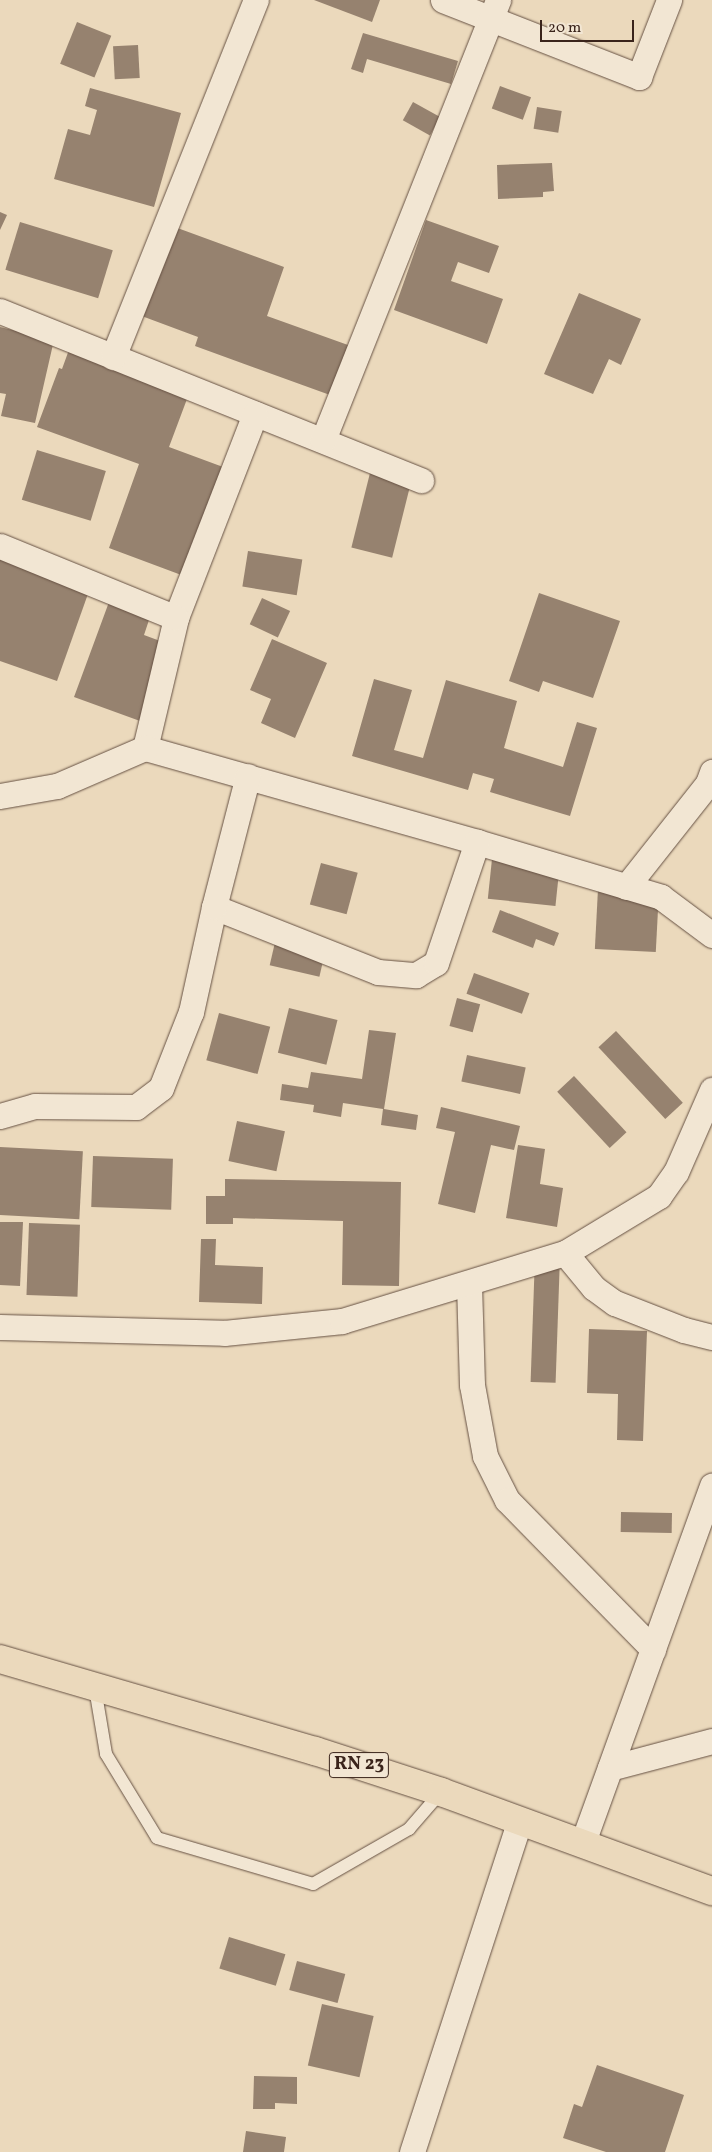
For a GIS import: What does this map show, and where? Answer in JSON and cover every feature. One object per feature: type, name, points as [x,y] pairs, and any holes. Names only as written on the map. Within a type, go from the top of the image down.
[{"type":"main road","name":"RN 23","points":[[0,1659],[316,1751],[441,1792],[583,1842],[712,1891]]},
{"type":"street","points":[[113,357],[256,0]]},
{"type":"street","points":[[444,0],[494,9],[639,76],[669,0]]},
{"type":"street","points":[[323,440],[494,9]]},
{"type":"street","points":[[0,311],[421,480]]},
{"type":"street","points":[[145,748],[176,618],[255,414]]},
{"type":"street","points":[[0,546],[176,618]]},
{"type":"street","points":[[0,796],[57,786],[145,748],[248,776],[662,897],[712,935]]},
{"type":"street","points":[[626,887],[708,783],[712,772]]},
{"type":"street","points":[[0,1116],[35,1106],[136,1107],[161,1088],[191,1012],[214,907],[248,776]]},
{"type":"street","points":[[214,907],[378,972],[416,975],[436,962],[477,842]]},
{"type":"street","points":[[0,1327],[224,1333],[342,1321],[469,1284],[564,1253],[658,1196],[676,1172],[712,1090]]},
{"type":"street","points":[[564,1253],[594,1288],[615,1303],[684,1330],[712,1337]]},
{"type":"street","points":[[469,1284],[472,1385],[485,1456],[507,1500],[653,1649]]},
{"type":"street","points":[[583,1842],[712,1486]]},
{"type":"street","points":[[610,1768],[712,1741]]},
{"type":"street","points":[[412,2152],[520,1820]]},
{"type":"lane","points":[[95,1688],[106,1754],[158,1838],[203,1852],[313,1884],[409,1830],[441,1792]]},
{"type":"building","points":[[314,0],[380,0],[372,22]]},
{"type":"building","points":[[77,22],[111,36],[94,78],[60,64]]},
{"type":"building","points":[[363,33],[458,61],[451,84],[367,59],[363,73],[351,69]]},
{"type":"building","points":[[138,45],[140,78],[115,79],[113,46]]},
{"type":"building","points":[[500,86],[531,97],[523,120],[492,109]]},
{"type":"building","points":[[90,88],[181,113],[154,207],[54,179],[68,129],[90,135],[97,110],[85,106]]},
{"type":"building","points":[[413,102],[440,117],[430,135],[403,120]]},
{"type":"building","points":[[537,107],[562,111],[558,133],[534,129]]},
{"type":"building","points":[[552,163],[554,191],[543,192],[543,197],[498,199],[497,165]]},
{"type":"building","points":[[0,212],[7,215],[0,230]]},
{"type":"building","points":[[426,220],[499,246],[489,273],[458,262],[451,281],[503,299],[487,344],[394,310]]},
{"type":"building","points":[[20,222],[113,250],[98,298],[5,270]]},
{"type":"building","points":[[172,226],[284,267],[267,316],[348,345],[330,395],[195,346],[198,337],[139,315]]},
{"type":"building","points":[[579,293],[641,319],[621,365],[609,359],[593,394],[544,374]]},
{"type":"building","points":[[0,327],[54,340],[35,423],[1,416],[6,394],[0,393]]},
{"type":"building","points":[[70,347],[190,391],[169,447],[242,474],[184,576],[109,548],[139,464],[37,427],[59,368],[62,369]]},
{"type":"building","points":[[37,450],[106,471],[91,521],[22,500]]},
{"type":"building","points":[[371,469],[412,479],[392,558],[351,548]]},
{"type":"building","points":[[248,551],[302,560],[297,595],[242,587]]},
{"type":"building","points":[[0,559],[89,591],[57,681],[0,661]]},
{"type":"building","points":[[539,593],[620,621],[593,698],[543,681],[539,692],[509,681]]},
{"type":"building","points":[[262,598],[290,611],[278,637],[250,624]]},
{"type":"building","points":[[109,602],[150,617],[144,635],[179,648],[151,725],[74,697]]},
{"type":"building","points":[[272,639],[327,663],[295,738],[261,723],[271,699],[250,690]]},
{"type":"building","points":[[374,679],[412,690],[394,750],[423,758],[446,680],[517,701],[504,748],[563,767],[577,722],[597,728],[570,816],[490,792],[494,779],[473,773],[468,790],[352,756]]},
{"type":"building","points":[[492,859],[560,866],[555,906],[488,899]]},
{"type":"building","points":[[321,863],[358,873],[347,914],[310,905]]},
{"type":"building","points":[[598,889],[659,892],[656,952],[595,949]]},
{"type":"building","points":[[500,910],[559,933],[554,946],[536,939],[533,948],[492,932]]},
{"type":"building","points":[[276,938],[326,949],[319,977],[270,965]]},
{"type":"building","points":[[474,973],[529,993],[522,1014],[466,994]]},
{"type":"building","points":[[457,998],[480,1004],[473,1032],[449,1026]]},
{"type":"building","points":[[289,1008],[338,1020],[326,1065],[278,1053]]},
{"type":"building","points":[[219,1013],[270,1027],[258,1074],[206,1060]]},
{"type":"building","points":[[369,1030],[396,1033],[384,1109],[418,1115],[416,1130],[381,1125],[383,1109],[343,1103],[341,1117],[313,1112],[314,1105],[280,1100],[282,1084],[308,1088],[311,1072],[362,1079]]},
{"type":"building","points":[[616,1031],[683,1103],[665,1119],[598,1047]]},
{"type":"building","points":[[467,1055],[526,1067],[520,1094],[461,1081]]},
{"type":"building","points":[[574,1076],[627,1132],[610,1148],[557,1092]]},
{"type":"building","points":[[441,1107],[520,1126],[514,1150],[491,1145],[475,1213],[438,1204],[455,1132],[436,1128]]},
{"type":"building","points":[[237,1121],[285,1131],[276,1171],[228,1161]]},
{"type":"building","points":[[518,1145],[545,1149],[540,1184],[563,1188],[557,1227],[506,1218]]},
{"type":"building","points":[[0,1147],[83,1151],[79,1219],[0,1215]]},
{"type":"building","points":[[93,1156],[173,1159],[171,1210],[91,1207]]},
{"type":"building","points":[[225,1179],[401,1182],[399,1286],[342,1285],[343,1221],[233,1218],[233,1224],[206,1224],[206,1196],[225,1196]]},
{"type":"building","points":[[0,1222],[23,1222],[20,1286],[0,1285]]},
{"type":"building","points":[[29,1223],[80,1225],[77,1297],[26,1295]]},
{"type":"building","points":[[201,1239],[216,1239],[215,1265],[263,1267],[262,1304],[199,1302]]},
{"type":"building","points":[[535,1256],[560,1257],[556,1383],[531,1382]]},
{"type":"building","points":[[589,1329],[647,1331],[643,1441],[617,1440],[618,1394],[587,1393]]},
{"type":"building","points":[[621,1512],[672,1513],[672,1533],[621,1532]]},
{"type":"building","points":[[229,1937],[285,1954],[276,1986],[219,1969]]},
{"type":"building","points":[[297,1961],[345,1974],[338,2003],[289,1990]]},
{"type":"building","points":[[322,2004],[374,2016],[359,2077],[308,2065]]},
{"type":"building","points":[[597,2065],[684,2095],[665,2152],[606,2152],[563,2138],[574,2104],[582,2107]]},
{"type":"building","points":[[254,2076],[297,2077],[297,2104],[275,2103],[275,2109],[253,2109]]},
{"type":"building","points":[[246,2131],[286,2137],[284,2152],[243,2152]]}]
